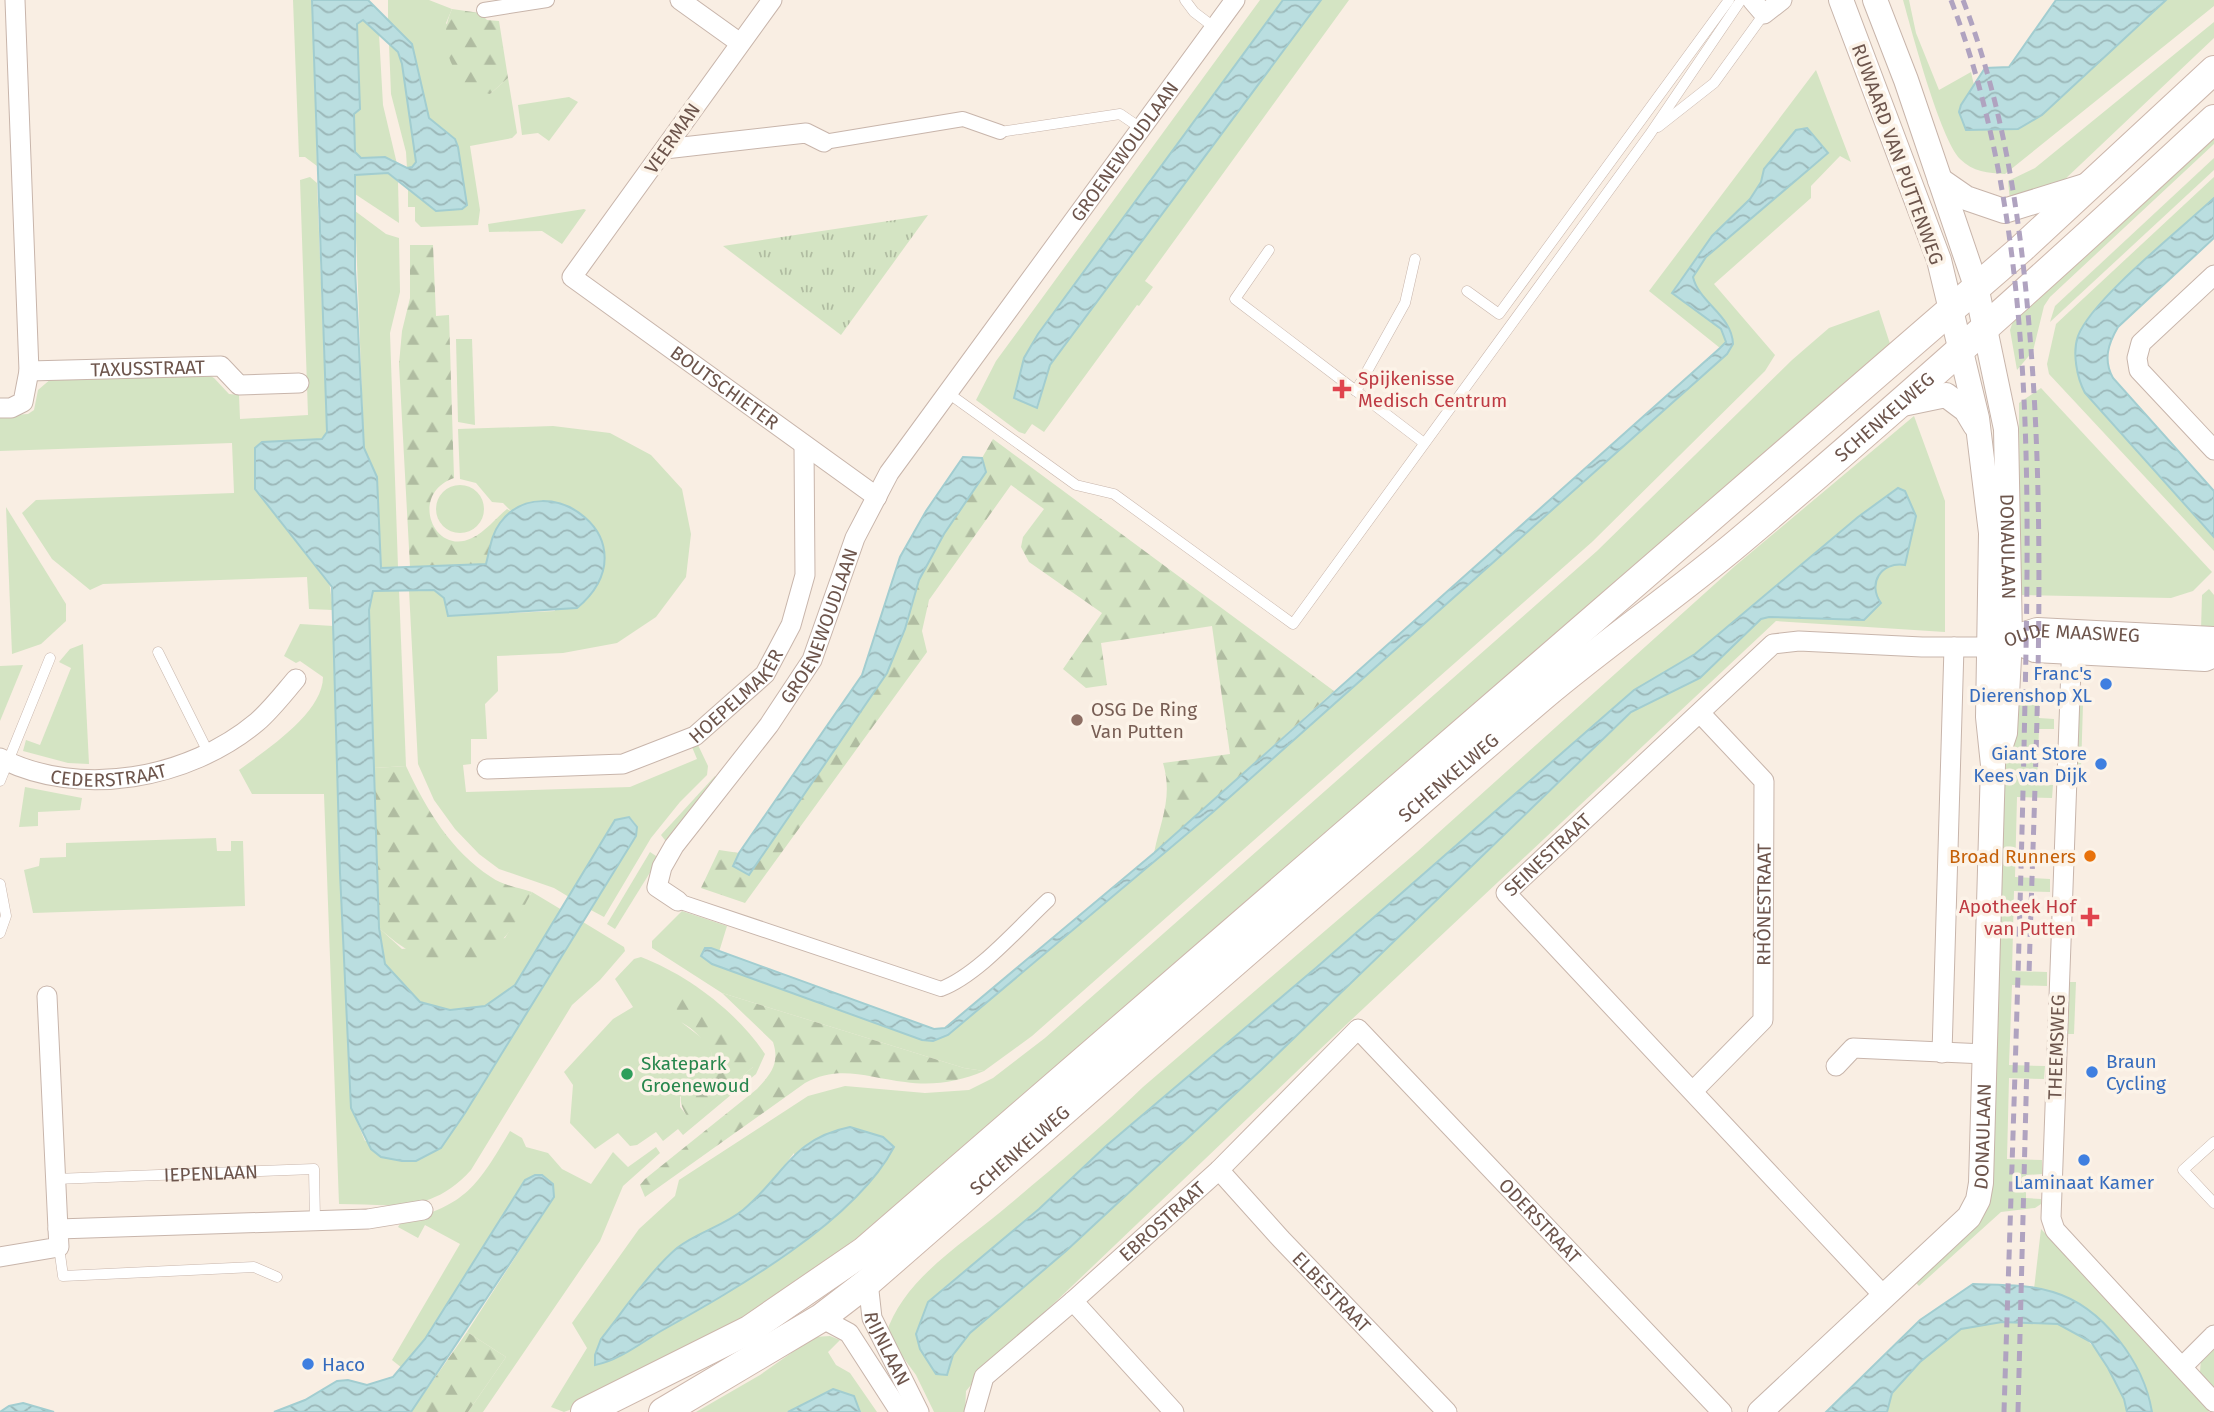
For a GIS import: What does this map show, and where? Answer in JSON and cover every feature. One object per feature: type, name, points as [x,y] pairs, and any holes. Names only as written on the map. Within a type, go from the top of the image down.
[{"type":"main road","name":"SCHENKELWEG","points":[[585,1412],[749,1330],[864,1251],[1783,457],[1915,338],[1953,309],[2214,70]]},
{"type":"main road","name":"SCHENKELWEG","points":[[663,1412],[821,1318],[869,1282],[1167,1020],[1549,691],[1725,553],[1898,405],[2214,119]]},
{"type":"street","points":[[0,408],[11,408],[23,402],[29,371],[15,0]]},
{"type":"street","points":[[484,10],[547,0]]},
{"type":"street","points":[[680,0],[740,43]]},
{"type":"street","name":"VEERMAN","points":[[572,277],[772,0]]},
{"type":"street","name":"GROENEWOUDLAAN","points":[[1048,900],[995,950],[952,985],[941,989],[678,901],[657,887],[662,866],[674,846],[792,693],[813,660],[855,538],[889,473],[1236,0]]},
{"type":"street","points":[[1758,7],[1782,0]]},
{"type":"street","name":"RUWAARD VAN PUTTENWEG","points":[[1841,0],[1939,260],[1961,350]]},
{"type":"street","name":"RUWAARD VAN PUTTENWEG","points":[[1875,0],[1976,286],[1985,328]]},
{"type":"street","points":[[665,149],[806,133],[824,142],[963,119],[1000,132]]},
{"type":"street","name":"RUWAARD VAN PUTTENWEG","points":[[1940,180],[1966,198],[1993,208]]},
{"type":"street","name":"SCHENKELWEG","points":[[1993,208],[2004,211],[2088,185]]},
{"type":"street","points":[[2214,275],[2141,343],[2137,358],[2139,370],[2214,450]]},
{"type":"street","name":"BOUTSCHIETER","points":[[572,277],[877,497]]},
{"type":"street","name":"DONAULAAN","points":[[1760,1412],[1969,1217],[1978,1200],[1993,765],[2005,733],[2000,643],[2006,429],[1985,328]]},
{"type":"street","name":"DONAULAAN","points":[[1961,350],[1980,436],[1991,533],[1990,615],[2001,633],[2000,643]]},
{"type":"street","name":"TAXUSSTRAAT","points":[[29,371],[220,366],[239,385],[299,383]]},
{"type":"street","name":"DONAULAAN","points":[[1898,405],[1946,395],[1966,410],[1980,436]]},
{"type":"street","name":"HOEPELMAKER","points":[[487,769],[623,764],[695,736],[765,674],[791,625],[805,575],[804,446]]},
{"type":"street","name":"OUDE MAASWEG","points":[[2000,643],[2035,650],[2072,643],[2214,639]]},
{"type":"street","name":"SEINESTRAAT","points":[[1884,1296],[1506,893],[1773,645],[1798,640],[1954,647],[2000,643]]},
{"type":"street","name":"OUDE MAASWEG","points":[[2072,643],[2205,659],[2214,655]]},
{"type":"street","name":"THEEMSWEG","points":[[2072,643],[2051,1218],[2060,1235],[2214,1402]]},
{"type":"street","points":[[1942,1053],[1954,647]]},
{"type":"street","name":"CEDERSTRAAT","points":[[3,760],[70,777],[119,779],[148,776],[208,752],[257,722],[296,679]]},
{"type":"street","name":"RHÔNESTRAAT","points":[[1693,1091],[1763,1020],[1764,781],[1701,714]]},
{"type":"street","points":[[47,996],[58,1238]]},
{"type":"street","name":"EBROSTRAAT","points":[[974,1412],[984,1377],[1219,1170],[1358,1029]]},
{"type":"street","name":"ODERSTRAAT","points":[[1358,1029],[1722,1412]]},
{"type":"street","points":[[1836,1066],[1853,1048],[1985,1054]]},
{"type":"street","name":"ELBESTRAAT","points":[[1219,1170],[1280,1239],[1447,1412]]},
{"type":"street","points":[[0,1257],[58,1238],[315,1220],[368,1219],[423,1210]]},
{"type":"street","name":"RIJNLAAN","points":[[869,1282],[872,1318],[919,1412]]},
{"type":"street","points":[[1073,1301],[1174,1412]]},
{"type":"street","name":"RIJNLAAN","points":[[821,1318],[849,1333],[900,1412]]},
{"type":"street","points":[[2182,1367],[2214,1335]]},
{"type":"lane","points":[[1185,0],[1215,28]]},
{"type":"lane","points":[[1466,291],[1499,314],[1729,0]]},
{"type":"lane","points":[[948,393],[1076,485],[1114,494],[1293,624],[1650,134],[1741,0]]},
{"type":"lane","points":[[1650,134],[1714,83],[1758,7]]},
{"type":"lane","points":[[1000,132],[1120,114],[1142,130]]},
{"type":"lane","points":[[1269,250],[1235,299],[1424,443]]},
{"type":"lane","points":[[1356,391],[1405,303],[1415,259]]},
{"type":"lane","points":[[158,652],[208,752]]},
{"type":"lane","points":[[0,782],[3,760],[50,658]]},
{"type":"lane","points":[[0,884],[6,916],[0,933]]},
{"type":"lane","points":[[2214,1142],[2183,1170],[2214,1203]]},
{"type":"lane","name":"IEPENLAAN","points":[[55,1179],[314,1169],[315,1220]]},
{"type":"lane","points":[[58,1238],[63,1276],[254,1267],[277,1277]]},
{"type":"green space","points":[[293,0],[312,0],[317,166],[305,157],[299,157]]},
{"type":"green space","points":[[388,0],[429,0],[452,9],[446,23],[490,94],[508,78],[517,133],[512,138],[470,146],[480,210],[478,225],[421,227],[415,221],[415,207],[408,207],[408,189],[436,211],[447,133],[429,119],[412,44],[388,20]]},
{"type":"green space","points":[[1260,0],[1283,0],[1038,334],[1024,358],[1014,398],[1038,407],[1050,365],[1321,0],[1349,0],[1145,281],[1153,287],[1044,432],[1032,424],[1025,434],[1019,432],[976,400],[996,361]]},
{"type":"green space","points":[[1903,0],[1909,0],[1916,33],[1939,90],[1971,72],[1974,85],[1959,112],[1967,130],[2018,129],[2042,115],[2166,0],[2214,0],[2214,6],[2005,174],[1970,167],[1952,147],[1927,84]]},
{"type":"green space","points":[[452,9],[480,13],[487,20],[499,21],[508,78],[490,94],[468,89],[450,61],[446,31]]},
{"type":"green space","points":[[363,20],[379,34],[383,105],[397,164],[392,159],[361,158],[355,152],[353,114],[360,109],[357,24]]},
{"type":"green space","points":[[2214,22],[2214,38],[2062,182],[2010,200],[2008,181],[2035,168]]},
{"type":"green space","points":[[389,44],[398,52],[402,64],[416,162],[415,166],[407,168],[406,152],[391,94]]},
{"type":"green space","points":[[1816,70],[1851,162],[1840,156],[1811,186],[1811,198],[1714,284],[1775,355],[1765,371],[1592,542],[1032,1036],[984,1071],[964,1068],[722,993],[652,948],[652,941],[682,911],[727,926],[719,952],[705,948],[712,964],[922,1040],[933,1041],[948,1035],[1213,812],[1727,354],[1733,344],[1730,332],[1701,294],[1693,277],[1706,257],[1828,153],[1807,129],[1796,130],[1764,169],[1761,182],[1750,199],[1712,236],[1672,292],[1721,329],[1726,342],[1720,348],[1649,291]]},
{"type":"green space","points":[[569,97],[578,102],[549,141],[538,133],[522,135],[518,105]]},
{"type":"green space","points":[[2214,131],[2214,144],[2050,297],[2044,306],[2033,351],[2017,370],[2010,330],[2013,321]]},
{"type":"green space","points":[[2214,158],[2214,170],[2050,322],[2055,306]]},
{"type":"green space","points":[[388,173],[398,182],[399,223],[355,194],[355,174]]},
{"type":"green space","points":[[310,177],[317,183],[327,432],[322,439],[261,442],[255,489],[329,580],[333,610],[309,609],[307,577],[103,584],[90,590],[52,559],[22,513],[36,500],[234,493],[232,443],[0,451],[0,416],[28,414],[34,410],[38,390],[52,378],[203,372],[214,378],[229,394],[239,395],[240,419],[308,415],[300,180]]},
{"type":"green space","points":[[2214,177],[2214,198],[2139,264],[2087,320],[2078,336],[2075,358],[2085,393],[2214,537],[2214,551],[2049,374],[2047,364],[2056,324]]},
{"type":"green space","points":[[586,210],[562,244],[542,231],[489,232],[488,224]]},
{"type":"green space","points":[[355,211],[386,234],[399,238],[400,292],[390,333],[398,567],[381,568],[377,477],[364,448]]},
{"type":"green space","points":[[928,215],[841,335],[723,246]]},
{"type":"green space","points":[[410,245],[433,245],[436,316],[449,315],[454,478],[440,486],[432,497],[429,509],[437,532],[458,542],[472,538],[486,529],[507,509],[512,512],[494,535],[486,564],[410,567],[399,364],[402,331],[410,298]]},
{"type":"green space","points":[[1879,310],[1893,353],[900,1204],[822,1265],[698,1348],[655,1372],[564,1412],[551,1407],[587,1348],[572,1323],[639,1229],[675,1196],[679,1180],[808,1096],[845,1086],[925,1093],[969,1090],[993,1078],[1045,1038],[1597,551],[1792,360],[1829,328]],"holes":[[[794,1153],[805,1238],[772,1265],[677,1248],[740,1213],[765,1191]]]},
{"type":"green space","points":[[456,339],[472,339],[475,425],[458,422]]},
{"type":"green space","points":[[2041,388],[2212,572],[2193,591],[2171,598],[2020,595],[2019,403]]},
{"type":"green space","points":[[1914,416],[1945,501],[1945,632],[1776,621],[1316,1053],[980,1374],[966,1391],[965,1412],[934,1412],[916,1375],[886,1334],[907,1295],[922,1278],[1078,1147],[1143,1087],[1417,852],[1735,566]],"holes":[[[1898,488],[1905,491],[1916,516],[1904,565],[1889,567],[1880,574],[1876,587],[1879,601],[1864,620],[1761,619],[1700,678],[1632,712],[1262,1069],[1066,1251],[970,1333],[953,1355],[947,1375],[916,1334],[928,1302],[1039,1209],[1106,1146],[1317,967],[1634,690],[1695,654],[1858,517]]]},
{"type":"green space","points":[[553,426],[610,433],[651,455],[682,489],[691,534],[686,577],[656,617],[617,643],[563,653],[497,656],[498,691],[485,704],[487,739],[471,739],[471,764],[463,765],[466,792],[630,787],[697,759],[692,747],[698,745],[708,766],[707,775],[680,802],[651,838],[604,917],[589,909],[636,836],[636,825],[632,819],[629,817],[615,820],[569,897],[554,888],[499,869],[479,854],[455,829],[434,800],[418,764],[409,590],[434,590],[444,598],[448,616],[555,611],[521,507],[512,512],[503,503],[492,502],[476,483],[460,479],[458,429]]},
{"type":"green space","points":[[993,439],[1334,691],[1154,853],[1163,819],[1167,787],[1163,763],[1230,754],[1212,626],[1101,643],[1107,685],[1086,688],[1063,669],[1102,613],[1029,562],[1021,547],[1023,537],[1044,509],[1011,485],[929,600],[922,631],[927,652],[745,903],[701,888],[719,850],[739,853],[733,866],[749,874],[887,673],[905,629],[919,580],[944,534],[986,473],[982,458]]},
{"type":"green space","points":[[460,485],[477,492],[484,509],[477,526],[460,533],[443,526],[436,509],[443,492]]},
{"type":"green space","points":[[6,507],[66,604],[66,621],[41,644],[12,654]]},
{"type":"green space","points":[[2209,589],[2214,595],[2214,632],[2201,630],[2202,595]]},
{"type":"green space","points":[[399,590],[406,766],[374,768],[369,610],[373,591]]},
{"type":"green space","points":[[300,624],[333,626],[340,873],[351,1107],[365,1141],[441,1148],[583,922],[624,947],[625,951],[600,980],[572,1005],[471,1170],[456,1184],[426,1201],[394,1205],[339,1204],[324,794],[252,794],[239,770],[291,730],[314,704],[320,691],[323,677],[300,661],[296,663],[284,656]]},
{"type":"green space","points":[[83,644],[89,764],[68,763],[23,751],[26,740],[40,745],[71,668],[59,662],[70,649]]},
{"type":"green space","points":[[23,665],[0,721],[0,666]]},
{"type":"green space","points":[[2013,701],[2039,702],[2039,718],[2054,719],[2054,729],[2039,729],[2037,784],[2053,785],[2052,798],[2017,797],[2015,877],[2050,879],[2050,892],[2014,891],[2012,971],[2047,972],[2047,986],[2012,985],[2009,1065],[2045,1066],[2044,1079],[2009,1078],[2007,1159],[2042,1160],[2042,1174],[2026,1175],[2026,1198],[2041,1199],[2041,1204],[2035,1208],[2001,1212],[1919,1286],[1915,1282],[1983,1217],[1991,1196],[2002,782]]},
{"type":"green space","points":[[2074,704],[2083,704],[2081,770],[2072,769]]},
{"type":"green space","points":[[406,766],[431,813],[464,855],[495,880],[532,892],[503,939],[487,953],[472,961],[440,963],[424,958],[393,940],[379,928],[374,768]]},
{"type":"green space","points":[[715,776],[717,779],[668,844],[661,835]]},
{"type":"green space","points":[[25,787],[82,798],[80,810],[38,812],[38,826],[19,827]]},
{"type":"green space","points":[[216,838],[217,851],[231,851],[231,841],[243,841],[245,906],[33,913],[24,870],[39,866],[40,858],[66,857],[66,843]]},
{"type":"green space","points":[[650,852],[659,858],[615,929],[607,924]]},
{"type":"green space","points":[[532,892],[562,910],[515,985],[485,1006],[450,1010],[420,1002],[385,964],[379,928],[402,949],[505,938]]},
{"type":"green space","name":"Skatepark Groenewoud","points":[[641,957],[659,965],[710,996],[740,1024],[765,1054],[756,1074],[683,1135],[678,1129],[663,1141],[656,1132],[637,1145],[630,1146],[618,1133],[595,1149],[570,1123],[573,1085],[564,1072],[613,1019],[633,1007],[615,979],[634,959]],"holes":[[[681,1022],[753,1067],[690,1119],[680,1107],[680,1097],[708,1069],[712,1054],[707,1042]]]},
{"type":"green space","points":[[2066,982],[2076,982],[2074,1034],[2065,1034]]},
{"type":"green space","points":[[676,991],[726,1022],[747,1043],[752,1055],[753,1067],[690,1120],[683,1108],[683,1092],[701,1072],[712,1054],[677,1011]]},
{"type":"green space","points":[[722,993],[964,1068],[984,1071],[965,1078],[935,1083],[905,1082],[842,1073],[818,1077],[805,1083],[645,1197],[640,1185],[645,1179],[757,1089],[773,1068],[773,1042]]},
{"type":"green space","points":[[510,1131],[522,1138],[526,1147],[548,1153],[562,1169],[591,1184],[613,1152],[628,1167],[656,1147],[660,1153],[623,1186],[600,1241],[483,1412],[468,1412],[506,1357],[467,1332],[554,1197],[525,1180],[425,1339],[402,1368],[392,1360],[460,1244],[425,1225],[418,1238],[398,1227],[402,1221],[441,1208],[468,1191],[489,1166]]},
{"type":"green space","points":[[2041,1229],[2201,1397],[2209,1412],[2152,1412],[2138,1370],[2111,1332],[2076,1304],[2034,1289]]},
{"type":"green space","points":[[2002,1322],[2051,1322],[2071,1329],[2083,1337],[2112,1371],[2127,1412],[1887,1412],[1892,1393],[1920,1362],[1961,1329]]},
{"type":"green space","points":[[467,1332],[506,1357],[468,1412],[411,1412]]},
{"type":"green space","points":[[830,1336],[840,1340],[828,1352],[836,1365],[850,1373],[877,1412],[860,1412],[854,1396],[833,1389],[788,1412],[696,1412],[760,1375],[814,1337]]},
{"type":"green space","points":[[2214,1342],[2214,1390],[2200,1372],[2201,1359]]},
{"type":"water","points":[[312,0],[368,0],[412,44],[429,118],[455,139],[458,147],[467,205],[462,209],[436,211],[388,173],[355,175],[355,269],[364,448],[377,477],[381,568],[486,564],[493,537],[500,523],[519,506],[542,501],[565,505],[585,518],[599,536],[605,558],[598,583],[577,608],[448,616],[444,598],[434,590],[373,591],[369,610],[379,928],[385,964],[420,1002],[450,1010],[485,1006],[515,985],[615,820],[629,817],[637,827],[636,836],[465,1113],[441,1148],[416,1161],[381,1157],[371,1149],[351,1108],[340,873],[332,587],[255,489],[255,448],[262,442],[322,439],[327,432]],"holes":[[[363,20],[398,52],[416,162],[407,168],[385,157],[361,158],[355,152],[354,114],[360,109],[357,24]]]},
{"type":"water","points":[[1283,0],[1321,0],[1050,365],[1037,408],[1014,398],[1024,358],[1038,334]]},
{"type":"water","points":[[2056,0],[2166,0],[2042,115],[2018,129],[1966,130],[1959,112],[1961,105],[1985,68],[2009,67]]},
{"type":"water","points":[[1807,128],[1828,153],[1706,257],[1693,277],[1696,286],[1731,334],[1733,344],[1727,354],[1213,812],[948,1035],[933,1041],[922,1040],[712,964],[701,956],[705,948],[711,948],[934,1029],[945,1028],[1154,853],[1726,342],[1721,329],[1672,293],[1712,236],[1750,199],[1761,182],[1764,169],[1796,130]]},
{"type":"water","points":[[2214,198],[2214,238],[2118,327],[2109,346],[2108,365],[2113,378],[2214,491],[2214,537],[2085,393],[2078,373],[2075,350],[2078,336],[2087,321],[2118,284]]},
{"type":"water","points":[[963,457],[982,458],[986,472],[944,534],[919,580],[905,629],[887,673],[749,875],[733,866],[739,853],[862,675],[900,557],[926,511]]},
{"type":"water","points":[[1898,488],[1905,491],[1916,516],[1905,565],[1889,567],[1879,575],[1875,588],[1881,603],[1864,620],[1761,619],[1700,678],[1631,712],[1262,1069],[1066,1251],[970,1333],[953,1355],[947,1375],[936,1374],[920,1349],[916,1334],[928,1302],[1039,1209],[1106,1146],[1317,967],[1634,690],[1695,654],[1858,517]]},
{"type":"water","points":[[850,1127],[883,1137],[894,1147],[876,1175],[851,1202],[757,1275],[629,1351],[595,1365],[595,1355],[601,1339],[667,1257],[685,1242],[743,1210],[801,1149],[814,1140]]},
{"type":"water","points":[[542,1175],[553,1184],[554,1197],[411,1412],[274,1412],[305,1400],[337,1381],[348,1380],[367,1385],[393,1377],[425,1339],[525,1180]]},
{"type":"water","points":[[1973,1284],[2043,1289],[2071,1299],[2088,1310],[2118,1339],[2130,1356],[2148,1393],[2152,1412],[2127,1412],[2124,1399],[2091,1342],[2058,1324],[2002,1322],[1961,1329],[1920,1362],[1892,1393],[1887,1412],[1826,1412],[1920,1320]]},
{"type":"water","points":[[833,1389],[854,1396],[860,1412],[788,1412]]},
{"type":"water","points":[[23,1403],[54,1412],[0,1412],[9,1406]]},
{"type":"railway","points":[[1951,0],[1980,88],[2000,180],[2014,274],[2026,465],[2024,748],[2004,1412]]},
{"type":"railway","points":[[1963,0],[1989,79],[2008,160],[2021,242],[2035,406],[2039,568],[2029,975]]},
{"type":"railway","points":[[2018,1412],[2027,1062]]},
{"type":"place","name":"Spijkenisse Medisch Centrum","points":[[1342,389]]},
{"type":"place","name":"Franc's Dierenshop XL","points":[[2106,684]]},
{"type":"place","name":"OSG De Ring Van Putten","points":[[1077,720]]},
{"type":"place","name":"Giant Store Kees van Dijk","points":[[2101,764]]},
{"type":"place","name":"Broad Runners","points":[[2090,856]]},
{"type":"place","name":"Apotheek Hof van Putten","points":[[2090,917]]},
{"type":"place","name":"Braun Cycling","points":[[2092,1072]]},
{"type":"place","name":"Skatepark Groenewoud","points":[[627,1074]]},
{"type":"place","name":"Laminaat Kamer","points":[[2084,1160]]},
{"type":"place","name":"Haco","points":[[308,1364]]}]
